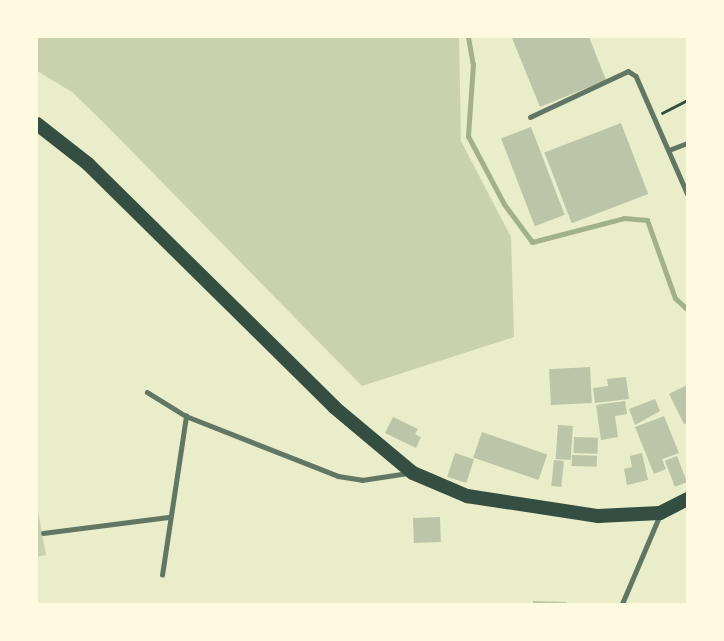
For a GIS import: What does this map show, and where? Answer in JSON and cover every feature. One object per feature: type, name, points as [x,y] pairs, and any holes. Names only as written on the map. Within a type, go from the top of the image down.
[{"type":"main road","points":[[37,124],[88,164],[334,407],[414,473],[467,496],[536,509],[598,516],[660,513],[687,499]]},
{"type":"lane","points":[[530,117],[628,71],[636,76],[687,193]]},
{"type":"lane","points":[[669,150],[687,143]]},
{"type":"lane","points":[[147,392],[186,415],[338,476],[362,480],[414,473]]},
{"type":"lane","points":[[162,575],[168,517],[186,415]]},
{"type":"lane","points":[[622,604],[660,513]]},
{"type":"lane","points":[[43,533],[168,517]]},
{"type":"path","points":[[654,116],[687,100]]},
{"type":"green space","points":[[37,37],[459,37],[461,141],[511,237],[514,337],[362,386],[103,122],[72,92],[37,71]]},
{"type":"green space","points":[[37,506],[46,555],[37,557]]},
{"type":"building","points":[[589,37],[606,80],[540,107],[512,38]]},
{"type":"building","points":[[621,123],[648,194],[572,223],[544,152]]},
{"type":"building","points":[[531,127],[565,215],[535,226],[501,138]]},
{"type":"building","points":[[590,367],[592,403],[551,405],[549,369]]},
{"type":"building","points":[[626,377],[629,399],[595,403],[593,388],[608,386],[607,379]]},
{"type":"building","points":[[687,385],[687,423],[684,424],[669,394]]},
{"type":"building","points":[[655,399],[660,411],[635,425],[629,409]]},
{"type":"building","points":[[625,401],[627,414],[615,416],[618,437],[601,440],[596,405]]},
{"type":"building","points":[[664,416],[679,453],[662,459],[666,469],[654,474],[635,427]]},
{"type":"building","points":[[393,417],[418,429],[415,434],[421,437],[416,448],[385,433]]},
{"type":"building","points":[[558,425],[573,426],[571,460],[556,459]]},
{"type":"building","points":[[482,432],[547,454],[538,480],[473,458]]},
{"type":"building","points":[[574,437],[598,438],[597,454],[573,453]]},
{"type":"building","points":[[455,453],[474,459],[466,483],[447,477]]},
{"type":"building","points":[[642,453],[648,480],[627,485],[624,469],[632,467],[630,456]]},
{"type":"building","points":[[572,455],[597,456],[597,467],[572,466]]},
{"type":"building","points":[[677,456],[687,482],[675,487],[665,461]]},
{"type":"building","points":[[554,460],[564,461],[561,487],[551,486]]},
{"type":"building","points":[[440,517],[441,542],[414,543],[413,518]]},
{"type":"building","points":[[533,601],[566,602],[566,604],[533,604]]},
{"type":"waterway","points":[[468,37],[473,64],[468,136],[504,204],[532,242],[624,218],[647,220],[675,298],[687,309]]}]
